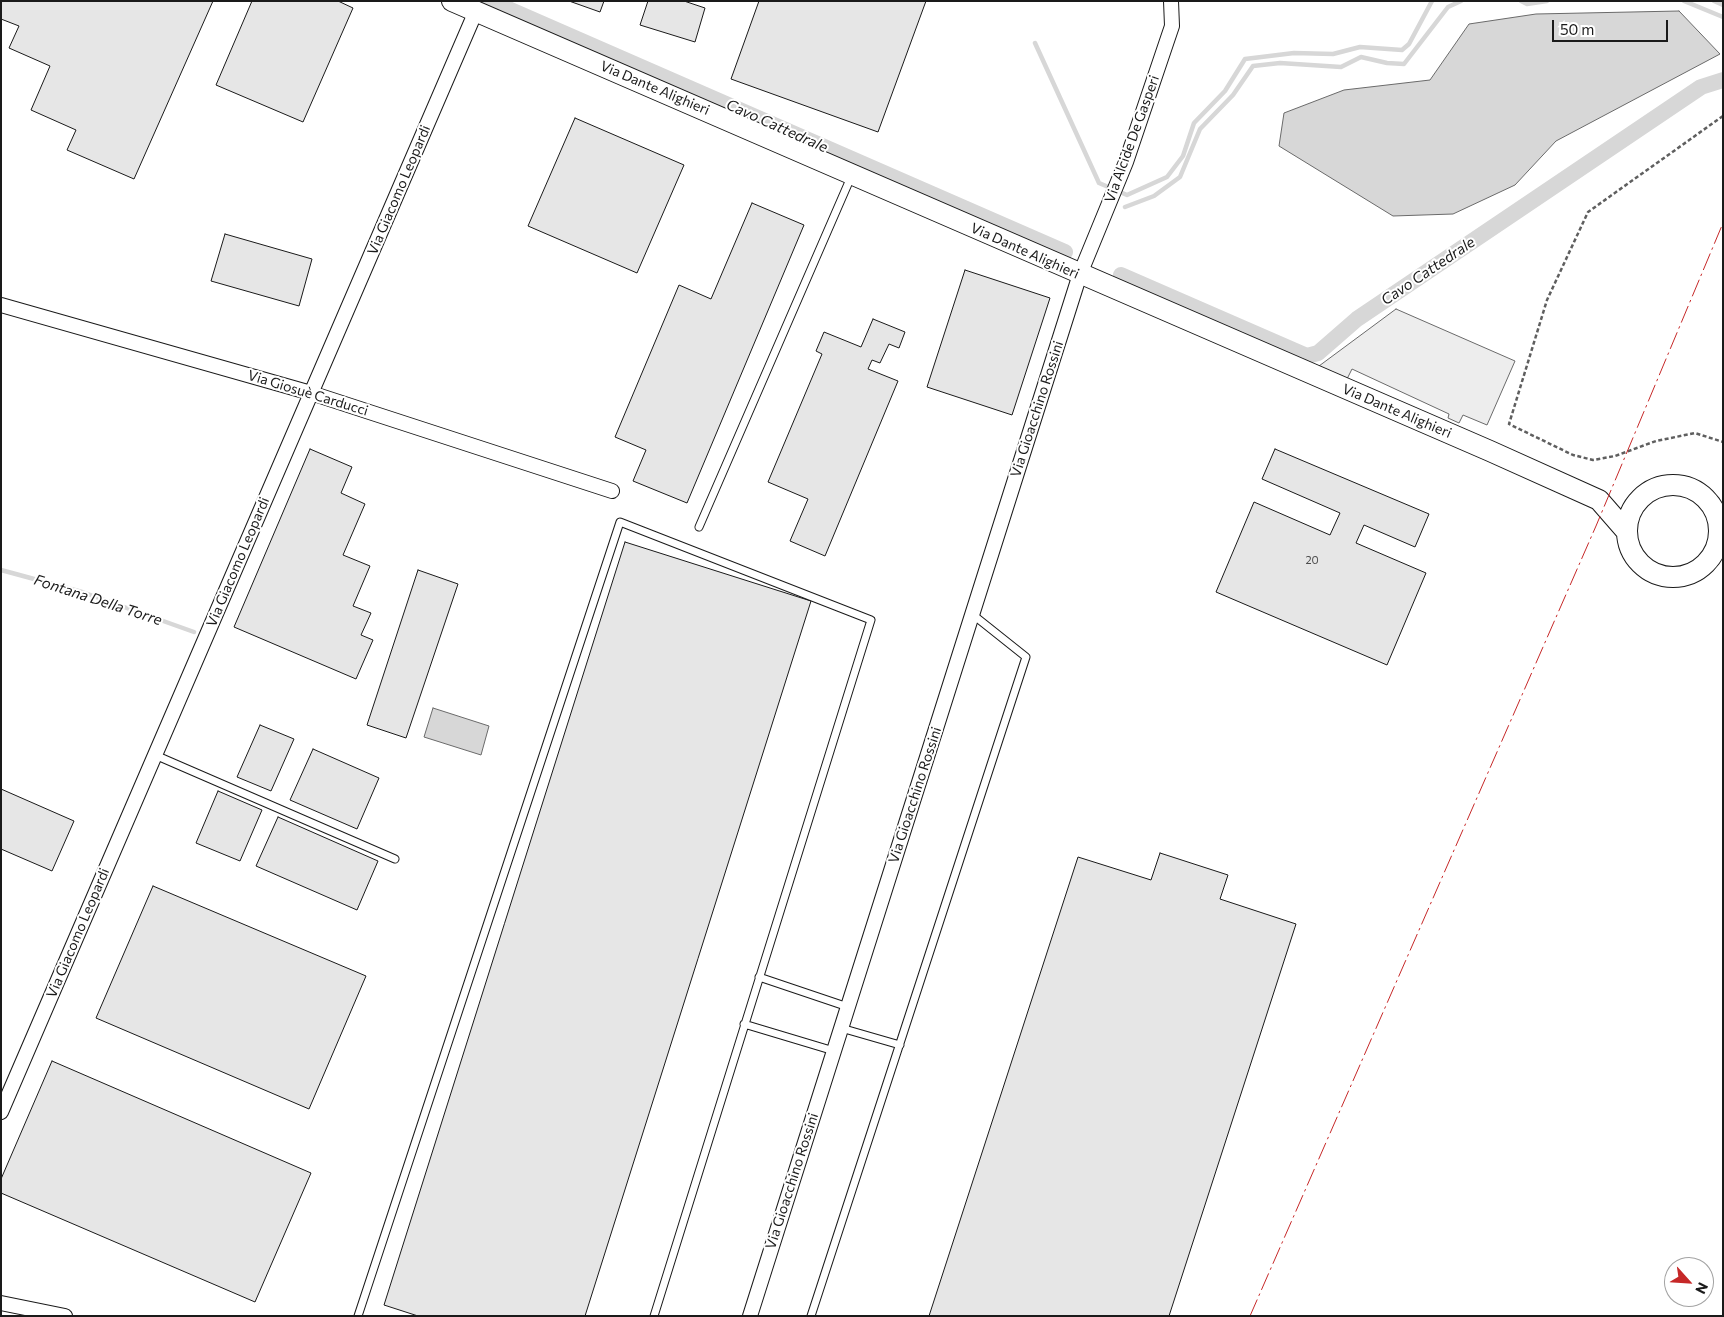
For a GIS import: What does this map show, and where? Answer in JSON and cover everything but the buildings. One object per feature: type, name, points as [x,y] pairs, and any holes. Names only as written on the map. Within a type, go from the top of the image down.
[{"type":"main road","name":"Via Dante Alighieri","points":[[452,1],[1598,500],[1626,531]]},
{"type":"main road","points":[[1699,569],[1714,553],[1721,530],[1717,517],[1708,501],[1690,488],[1675,484],[1659,486],[1646,493],[1638,500],[1628,518],[1626,531],[1630,550],[1638,562],[1648,571],[1672,578],[1699,569],[1723,564]]},
{"type":"main road","name":"Via Dante Alighieri","points":[[1598,500],[1638,500]]},
{"type":"street","name":"Via Alcide De Gasperi","points":[[1080,274],[1115,190],[1172,26],[1171,1]]},
{"type":"street","name":"Via Giacomo Leopardi","points":[[1,1112],[476,11]]},
{"type":"street","name":"Via Gioacchino Rossini","points":[[750,1316],[1080,274]]},
{"type":"street","name":"Via Giosuè Carducci","points":[[1,305],[311,393],[612,490]]},
{"type":"street","points":[[1,1303],[65,1316]]},
{"type":"lane","points":[[699,527],[852,174]]},
{"type":"lane","points":[[358,1316],[620,522],[870,620],[654,1316]]},
{"type":"lane","points":[[812,1316],[1026,657],[972,614]]},
{"type":"lane","points":[[155,755],[395,859]]},
{"type":"lane","points":[[759,977],[848,1007]]},
{"type":"lane","points":[[744,1024],[834,1051]]},
{"type":"lane","points":[[841,1028],[900,1045]]},
{"type":"path","points":[[1723,116],[1588,212],[1547,300],[1509,424],[1573,455],[1593,460],[1615,456],[1656,440],[1695,433],[1723,442]]},
{"type":"shaded area","points":[[1679,11],[1720,54],[1556,141],[1515,185],[1453,214],[1393,216],[1279,146],[1284,113],[1344,90],[1430,80],[1469,24],[1536,14]]},
{"type":"shaded area","points":[[1396,309],[1515,361],[1487,425],[1463,415],[1459,423],[1448,418],[1449,414],[1352,369],[1347,379],[1319,366]]},
{"type":"shaded area","points":[[433,708],[489,726],[481,755],[424,737]]},
{"type":"waterway","name":"Cavo Cattedrale","points":[[490,1],[1065,252]]},
{"type":"waterway","points":[[1035,43],[1099,183],[1127,195],[1167,177],[1183,156],[1194,123],[1225,91],[1245,59],[1294,53],[1333,54],[1360,47],[1402,50],[1409,44],[1432,1]]},
{"type":"waterway","name":"Fontana Della Torre","points":[[1125,207],[1154,196],[1180,177],[1200,129],[1233,95],[1253,66],[1280,63],[1341,67],[1361,57],[1387,63],[1404,64],[1448,7],[1461,1]]},
{"type":"waterway","name":"Fontana Della Torre","points":[[1521,1],[1527,4],[1547,1]]},
{"type":"waterway","name":"Fontana Della Torre","points":[[1684,1],[1723,17]]},
{"type":"waterway","points":[[1714,1],[1723,5]]},
{"type":"waterway","name":"Cavo Cattedrale","points":[[1121,275],[1307,356],[1318,353],[1357,319],[1701,87],[1723,80]]},
{"type":"waterway","name":"Fontana Della Torre","points":[[1,570],[82,592],[194,632]]},
{"type":"power","points":[[1250,1316],[1596,526],[1723,223]]}]
